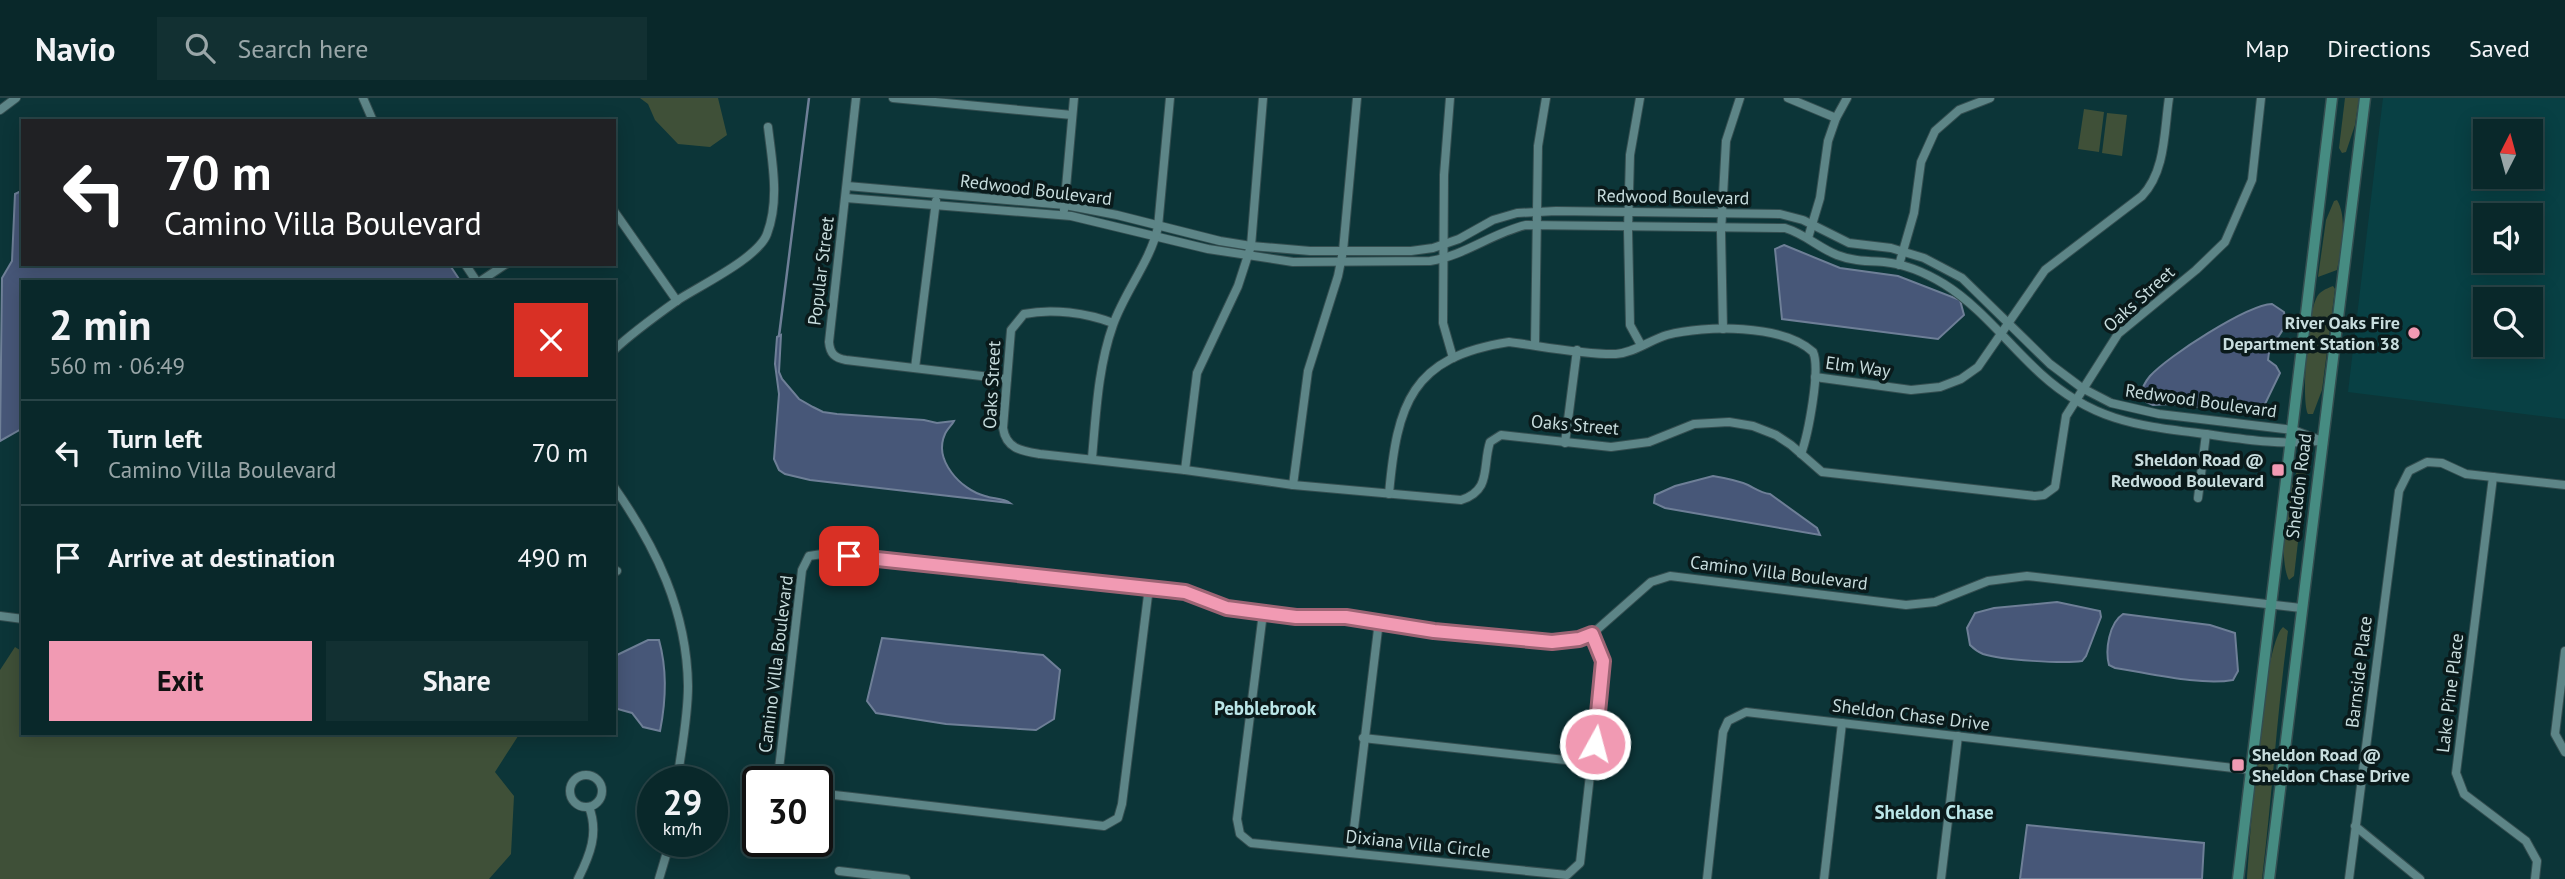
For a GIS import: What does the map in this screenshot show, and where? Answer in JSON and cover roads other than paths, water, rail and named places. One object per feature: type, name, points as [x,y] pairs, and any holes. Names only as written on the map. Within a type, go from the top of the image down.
[{"type":"main road","name":"Sheldon Road","points":[[2238,879],[2332,98]]},
{"type":"main road","name":"Sheldon Road","points":[[2269,879],[2365,98]]},
{"type":"street","points":[[0,110],[16,98]]},
{"type":"street","points":[[363,98],[372,119]]},
{"type":"street","name":"Popular Street","points":[[856,98],[830,350],[835,357],[846,360],[1007,379]]},
{"type":"street","points":[[893,98],[1072,115]]},
{"type":"street","points":[[1064,215],[1074,98]]},
{"type":"street","points":[[1092,458],[1102,364],[1114,323],[1156,237],[1170,98]]},
{"type":"street","points":[[1185,470],[1196,373],[1238,286],[1251,246],[1263,98]]},
{"type":"street","points":[[1293,485],[1308,371],[1343,251],[1356,98]]},
{"type":"street","points":[[1450,98],[1446,145],[1443,323],[1452,358]]},
{"type":"street","points":[[1535,345],[1538,146],[1546,98]]},
{"type":"street","points":[[1640,98],[1630,155],[1629,226],[1630,325],[1641,345]]},
{"type":"street","points":[[1723,329],[1721,227],[1727,141],[1740,98]]},
{"type":"street","points":[[1788,98],[1836,118]]},
{"type":"street","points":[[1808,239],[1822,190],[1826,152],[1836,118],[1847,98]]},
{"type":"street","points":[[1899,265],[1914,214],[1923,155],[1935,131],[1959,110],[1990,98]]},
{"type":"street","name":"Elm Way","points":[[1389,494],[1396,435],[1404,409],[1422,380],[1452,358],[1492,345],[1509,342],[1617,354],[1673,334],[1723,329],[1773,335],[1805,346],[1815,356],[1815,377],[1911,390],[1940,387],[1961,379],[1978,368],[2046,270],[2142,196],[2151,185],[2160,161],[2168,98]]},
{"type":"street","name":"Oaks Street","points":[[1114,323],[1097,317],[1039,311],[1024,314],[1011,330],[1003,428],[1010,445],[1024,451],[1293,485],[1461,500],[1473,495],[1483,483],[1490,442],[1497,437],[1512,435],[1611,447],[1637,444],[1694,424],[1718,421],[1742,423],[1764,430],[1786,441],[1822,472],[2044,495],[2055,487],[2064,422],[2082,388],[2118,334],[2196,270],[2225,242],[2252,180],[2261,98]]},
{"type":"street","points":[[616,348],[677,301],[757,250],[767,235],[772,216],[774,176],[768,127]]},
{"type":"street","name":"Redwood Boulevard","points":[[848,186],[1065,205],[1251,246],[1343,251],[1410,251],[1444,245],[1493,220],[1517,213],[1780,214],[1813,225],[1849,243],[1903,251],[1937,263],[1962,278],[2050,364],[2082,388],[2124,407],[2293,430],[2322,441]]},
{"type":"street","points":[[915,368],[937,194]]},
{"type":"street","name":"Redwood Boulevard","points":[[846,198],[1064,215],[1095,220],[1208,250],[1293,262],[1417,263],[1444,259],[1505,230],[1537,225],[1775,227],[1794,231],[1835,255],[1899,265],[1944,284],[1964,299],[2043,376],[2088,408],[2123,422],[2291,444],[2322,441]]},
{"type":"street","points":[[616,214],[677,301]]},
{"type":"street","points":[[481,280],[503,266]]},
{"type":"street","points":[[1565,443],[1577,350]]},
{"type":"street","points":[[1801,454],[1807,439],[1815,377]]},
{"type":"street","points":[[2184,432],[2185,417]]},
{"type":"street","points":[[2198,498],[2206,434]]},
{"type":"street","name":"Barnside Place","points":[[2348,879],[2399,491],[2409,471],[2427,461],[2442,463],[2466,474],[2493,477]]},
{"type":"street","points":[[2493,477],[2565,485]]},
{"type":"street","name":"Lake Pine Place","points":[[2493,477],[2456,773],[2464,794],[2526,841],[2537,861],[2535,879]]},
{"type":"street","points":[[616,490],[658,557],[682,628],[688,687],[679,766]]},
{"type":"street","name":"Camino Villa Boulevard","points":[[779,766],[802,570],[809,556],[822,554],[1149,587],[1185,592],[1216,605],[1263,613],[1379,621],[1434,631],[1552,642],[1579,639],[1592,634],[1651,582],[1670,576],[1906,605],[1935,602],[1989,581],[2027,576],[2301,608]]},
{"type":"street","points":[[833,795],[1104,826],[1118,818],[1122,804],[1149,587]]},
{"type":"street","name":"Dixiana Villa Circle","points":[[1263,613],[1237,819],[1240,834],[1251,843],[1567,875],[1580,863],[1593,763],[1603,661],[1592,634]]},
{"type":"street","points":[[0,616],[21,619]]},
{"type":"street","points":[[1351,853],[1379,621]]},
{"type":"street","points":[[2565,651],[2555,734],[2565,752]]},
{"type":"street","name":"Sheldon Chase Drive","points":[[1707,879],[1723,732],[1728,721],[1746,712],[2251,770]]},
{"type":"street","points":[[1824,879],[1842,723]]},
{"type":"street","points":[[1941,879],[1958,736]]},
{"type":"street","points":[[1363,738],[1593,763]]},
{"type":"street","points":[[584,775],[595,778],[602,788],[599,800],[589,807],[577,804],[570,794],[574,780],[584,775]]},
{"type":"street","points":[[578,879],[592,847],[594,835],[594,819],[589,807]]},
{"type":"street","points":[[2355,826],[2420,879]]},
{"type":"street","points":[[659,879],[666,857]]},
{"type":"street","points":[[838,871],[853,876],[906,879]]},
{"type":"waterway","points":[[779,336],[809,98]]},
{"type":"place","name":"River Oaks Fire Department Station 38","points":[[2414,333]]},
{"type":"place","name":"Sheldon Road @ Redwood Boulevard","points":[[2278,470]]},
{"type":"place","name":"Sheldon Road @ Sheldon Chase Drive","points":[[2238,765]]},
{"type":"district","name":"Pebblebrook","points":[[1265,708]]},
{"type":"district","name":"Sheldon Chase","points":[[1934,812]]}]
